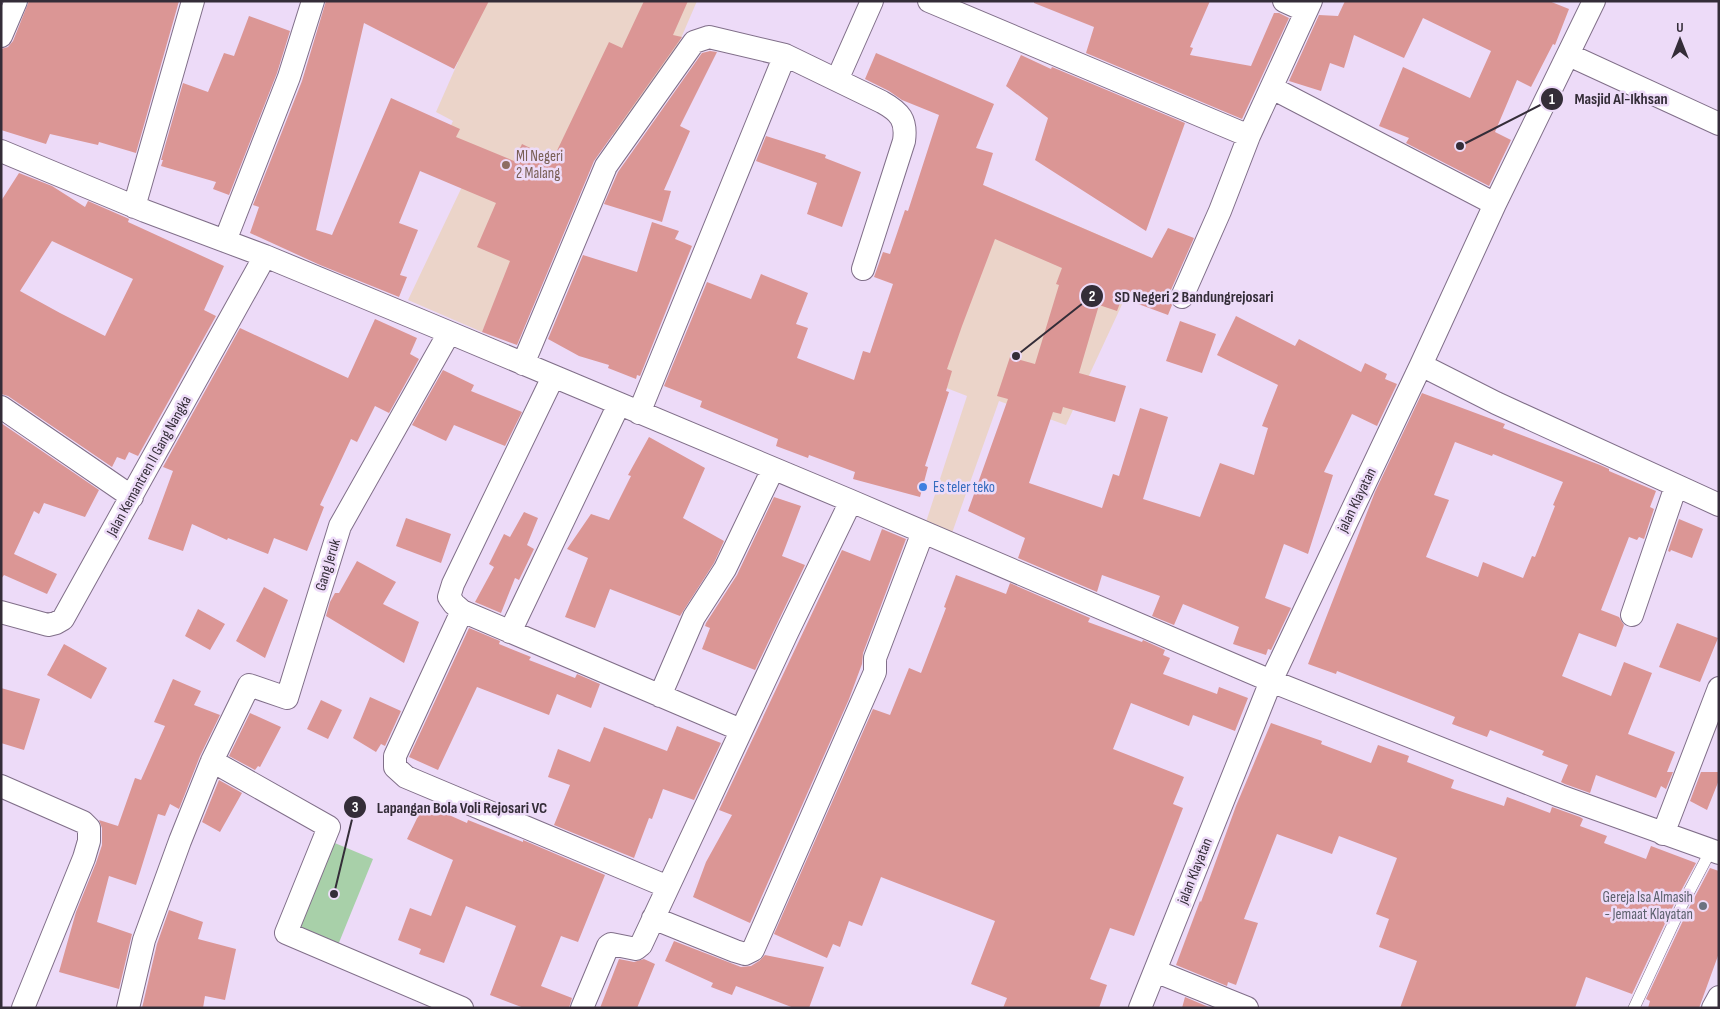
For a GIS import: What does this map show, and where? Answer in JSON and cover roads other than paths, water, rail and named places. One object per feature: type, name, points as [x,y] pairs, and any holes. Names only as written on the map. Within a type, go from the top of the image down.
[{"type":"street","points":[[1,36],[16,1]]},
{"type":"street","points":[[134,207],[193,1]]},
{"type":"street","points":[[225,241],[289,77],[313,1]]},
{"type":"street","points":[[837,80],[872,1]]},
{"type":"street","points":[[929,1],[1250,136]]},
{"type":"street","points":[[1182,297],[1220,211],[1250,136],[1309,6],[1284,1]]},
{"type":"street","name":"jalan Klayatan","points":[[1140,1008],[1271,681],[1495,204],[1594,1]]},
{"type":"street","points":[[523,364],[606,166],[694,42],[709,37],[785,54],[894,108],[902,118],[906,129],[904,140],[863,268]]},
{"type":"street","points":[[510,632],[629,408],[785,54]]},
{"type":"street","points":[[1569,54],[1719,124]]},
{"type":"street","points":[[1272,88],[1495,204]]},
{"type":"street","points":[[1,151],[134,207],[265,256],[851,501],[1271,681],[1560,796],[1715,851]]},
{"type":"street","name":"Jalan Kemantren II Gang Nangka","points":[[2,613],[48,625],[56,624],[63,620],[265,256]]},
{"type":"street","name":"Gang Jeruk","points":[[212,761],[249,685],[287,698],[340,526],[449,333]]},
{"type":"street","points":[[1421,365],[1496,404],[1719,504]]},
{"type":"street","points":[[553,377],[453,584],[449,597],[462,611],[741,730]]},
{"type":"street","points":[[1,407],[132,497]]},
{"type":"street","points":[[660,696],[694,616],[725,569],[773,469]]},
{"type":"street","points":[[1632,614],[1676,486]]},
{"type":"street","points":[[582,1008],[608,946],[611,944],[636,949],[641,945],[741,730],[851,501]]},
{"type":"street","points":[[653,918],[735,951],[745,954],[753,950],[875,672],[875,658],[923,532]]},
{"type":"street","points":[[462,611],[395,756],[395,767],[406,777],[668,887]]},
{"type":"street","points":[[1663,834],[1719,688]]},
{"type":"street","points":[[128,1008],[144,940],[180,841],[212,761],[329,827],[286,933],[462,1008]]},
{"type":"street","points":[[1,786],[83,822],[89,828],[89,841],[84,858],[23,1008]]},
{"type":"street","points":[[1155,971],[1247,1008]]},
{"type":"street","points":[[1713,1008],[1719,997]]},
{"type":"lane","points":[[1634,1008],[1682,905],[1715,851]]},
{"type":"place","name":"Masjid Al-Ikhsan","points":[[1460,146]]},
{"type":"place","name":"MI Negeri 2 Malang","points":[[506,165]]},
{"type":"place","name":"SD Negeri 2 Bandungrejosari","points":[[1016,356]]},
{"type":"place","name":"Es teler teko","points":[[923,487]]},
{"type":"place","name":"Lapangan Bola Voli Rejosari VC","points":[[334,894]]},
{"type":"place","name":"Gereja Isa Almasih - Jemaat Klayatan","points":[[1703,906]]}]
